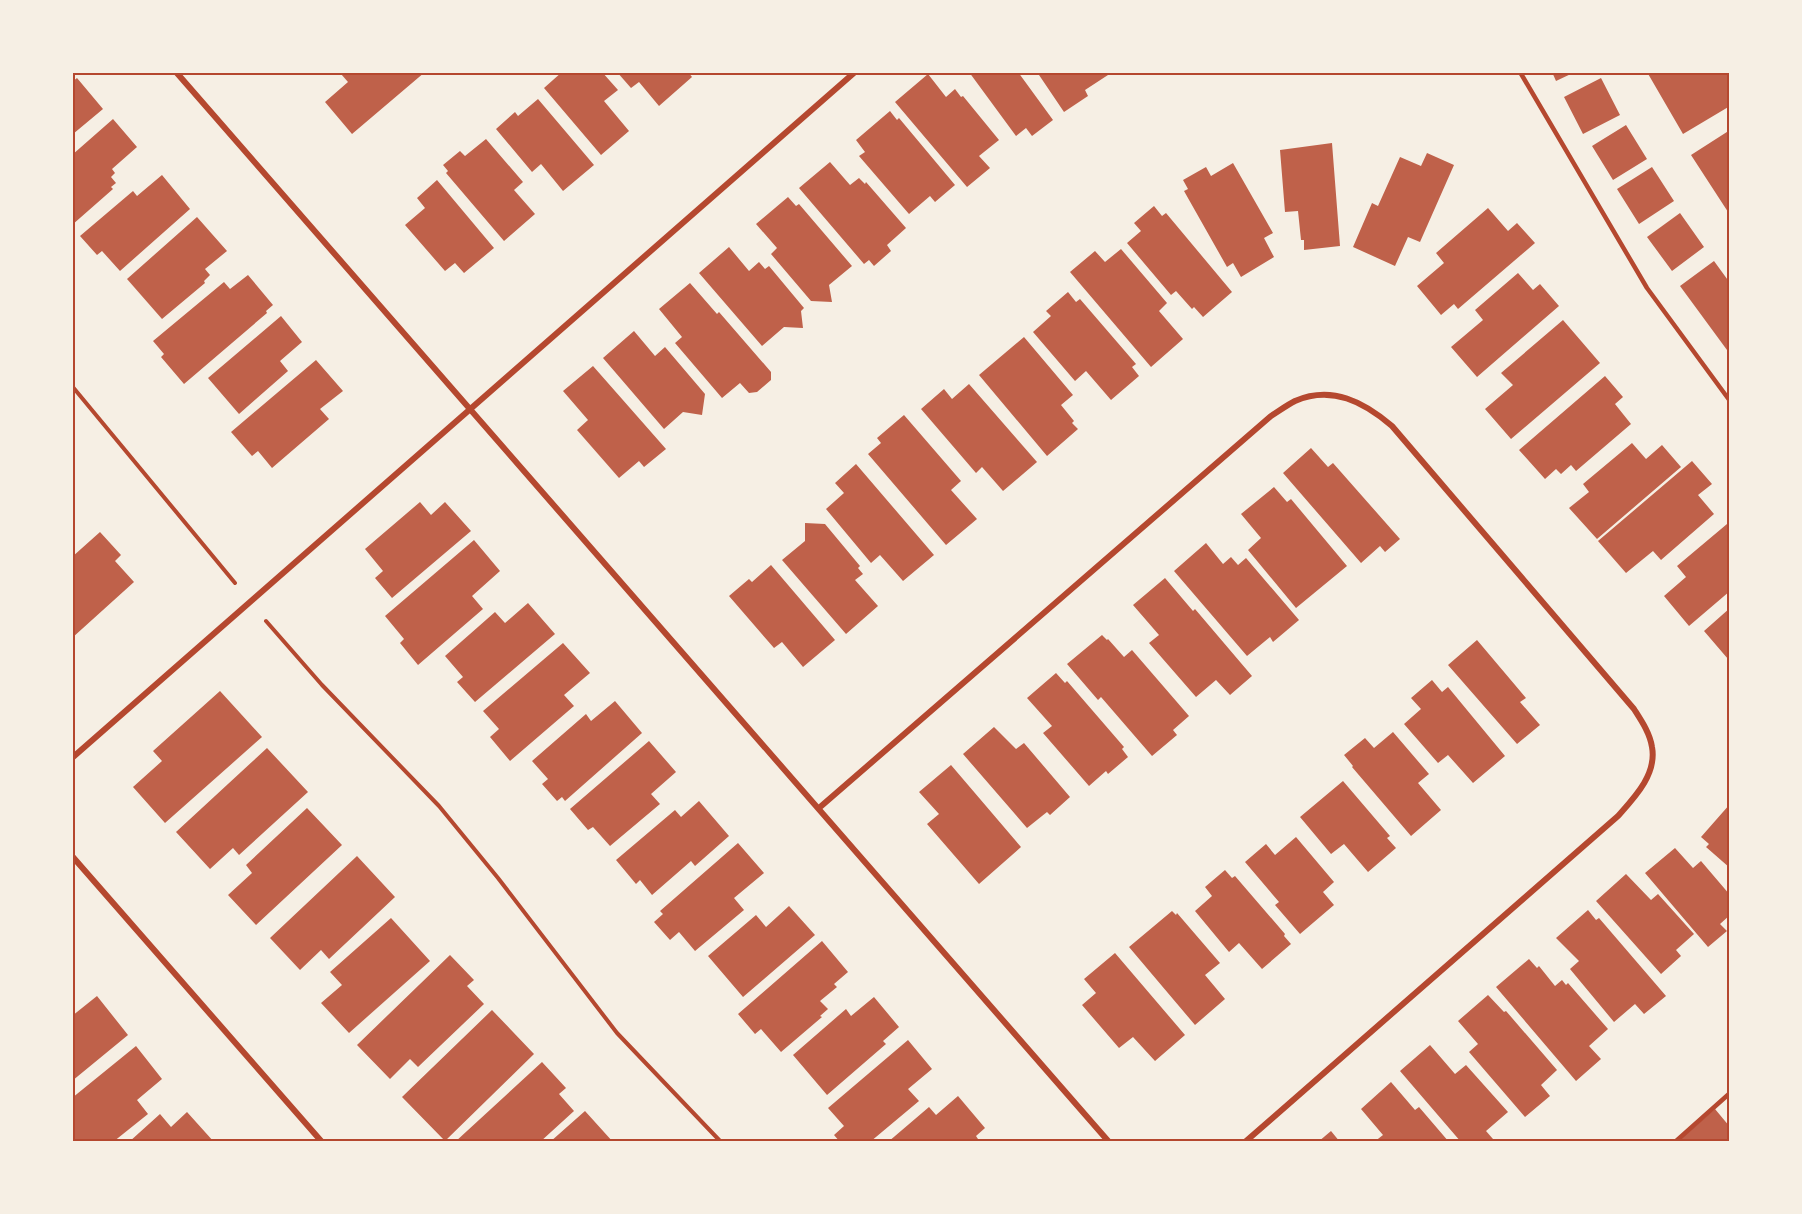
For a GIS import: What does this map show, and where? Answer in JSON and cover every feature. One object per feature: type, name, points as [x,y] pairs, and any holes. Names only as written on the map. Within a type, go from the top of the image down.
[{"type":"street","points":[[176,72],[1109,1142]]},
{"type":"street","points":[[72,758],[855,72]]},
{"type":"street","points":[[819,808],[1271,416],[1294,402],[1309,397],[1349,398],[1372,409],[1392,426],[1634,709],[1646,729],[1652,747],[1651,763],[1645,783],[1618,816],[1245,1142]]},
{"type":"street","points":[[72,856],[322,1142]]},
{"type":"lane","points":[[1520,72],[1647,288],[1730,401]]},
{"type":"lane","points":[[1675,1142],[1730,1094]]},
{"type":"path","points":[[72,386],[230,576]]},
{"type":"path","points":[[271,627],[322,685],[439,806],[498,878],[617,1033],[721,1142]]},
{"type":"building","points":[[343,72],[425,72],[352,134],[325,102],[348,82],[341,74]]},
{"type":"building","points":[[562,72],[602,72],[618,90],[604,101],[629,131],[601,155],[544,88]]},
{"type":"building","points":[[617,72],[688,72],[692,77],[659,106],[639,82],[631,88]]},
{"type":"building","points":[[969,72],[1018,72],[1053,120],[1032,136],[1026,128],[1016,136]]},
{"type":"building","points":[[1037,72],[1106,72],[1108,75],[1085,90],[1088,96],[1064,112]]},
{"type":"building","points":[[1552,72],[1575,72],[1556,81]]},
{"type":"building","points":[[1647,72],[1730,72],[1730,106],[1683,134]]},
{"type":"building","points":[[928,74],[946,97],[955,89],[961,97],[963,96],[999,140],[979,156],[990,168],[967,187],[895,102]]},
{"type":"building","points":[[77,78],[103,109],[73,134],[75,137],[72,140],[72,82]]},
{"type":"building","points":[[1601,78],[1620,115],[1583,134],[1564,97]]},
{"type":"building","points":[[538,99],[594,165],[563,191],[541,164],[532,172],[496,129],[515,112],[518,116]]},
{"type":"building","points":[[890,111],[897,120],[899,118],[955,185],[935,202],[930,196],[909,214],[859,156],[865,152],[856,140]]},
{"type":"building","points":[[113,119],[137,147],[112,169],[115,173],[111,177],[116,183],[111,187],[113,189],[72,225],[72,155]]},
{"type":"building","points":[[1626,125],[1647,159],[1613,180],[1592,146]]},
{"type":"building","points":[[1730,130],[1730,215],[1691,155]]},
{"type":"building","points":[[486,139],[523,182],[514,190],[535,214],[504,241],[446,173],[448,171],[443,165],[460,151],[465,156]]},
{"type":"building","points":[[1332,143],[1340,246],[1304,250],[1298,211],[1285,212],[1280,150]]},
{"type":"building","points":[[1427,153],[1454,165],[1420,242],[1408,237],[1395,266],[1353,247],[1372,203],[1378,206],[1400,157],[1421,166]]},
{"type":"building","points":[[830,162],[850,185],[859,178],[865,184],[866,182],[906,228],[887,245],[891,251],[874,266],[869,260],[864,264],[799,188]]},
{"type":"building","points":[[1233,163],[1273,233],[1264,238],[1274,257],[1241,277],[1233,263],[1227,267],[1184,191],[1188,189],[1183,180],[1206,167],[1211,176]]},
{"type":"building","points":[[1652,167],[1674,201],[1639,224],[1617,189]]},
{"type":"building","points":[[162,175],[190,209],[120,271],[102,251],[97,255],[80,236],[133,191],[137,196]]},
{"type":"building","points":[[437,180],[494,248],[464,273],[455,263],[445,271],[405,225],[425,208],[417,198]]},
{"type":"building","points":[[788,197],[796,206],[799,204],[852,266],[829,285],[832,302],[811,301],[771,254],[777,248],[756,224]]},
{"type":"building","points":[[1154,206],[1162,216],[1166,213],[1232,292],[1203,317],[1194,307],[1192,309],[1176,291],[1171,295],[1127,243],[1141,231],[1134,223]]},
{"type":"building","points":[[1488,208],[1508,231],[1517,223],[1535,243],[1458,309],[1454,304],[1441,315],[1417,286],[1444,263],[1436,253]]},
{"type":"building","points":[[1680,213],[1704,247],[1672,271],[1647,237]]},
{"type":"building","points":[[197,217],[227,251],[205,269],[210,275],[204,281],[205,283],[162,319],[127,279]]},
{"type":"building","points":[[729,247],[749,271],[759,262],[765,269],[769,266],[804,308],[801,311],[803,328],[784,327],[762,346],[699,273]]},
{"type":"building","points":[[1121,249],[1167,303],[1159,311],[1183,339],[1151,367],[1070,272],[1095,251],[1105,262]]},
{"type":"building","points":[[1714,261],[1730,283],[1730,348],[1727,350],[1680,286]]},
{"type":"building","points":[[1518,273],[1533,290],[1540,284],[1559,306],[1477,377],[1451,347],[1483,320],[1475,310]]},
{"type":"building","points":[[248,275],[273,305],[266,311],[267,313],[184,384],[161,357],[164,354],[153,341],[224,282],[230,289]]},
{"type":"building","points":[[690,283],[717,314],[719,312],[771,372],[771,380],[757,392],[749,393],[740,383],[722,398],[675,343],[682,337],[659,309]]},
{"type":"building","points":[[1068,292],[1076,302],[1080,299],[1136,364],[1132,367],[1139,376],[1111,400],[1086,371],[1075,381],[1033,332],[1051,316],[1046,311]]},
{"type":"building","points":[[281,316],[302,342],[280,361],[288,371],[239,414],[208,378]]},
{"type":"building","points":[[1563,320],[1600,363],[1511,439],[1485,409],[1513,385],[1501,373]]},
{"type":"building","points":[[634,331],[655,356],[665,347],[705,394],[702,415],[683,412],[664,429],[603,358]]},
{"type":"building","points":[[1024,337],[1073,395],[1061,405],[1078,429],[1047,456],[979,375]]},
{"type":"building","points":[[316,360],[343,391],[320,409],[329,419],[272,468],[258,451],[252,456],[231,432]]},
{"type":"building","points":[[593,366],[666,449],[644,467],[639,461],[619,478],[577,430],[588,420],[563,391]]},
{"type":"building","points":[[1605,376],[1623,397],[1615,404],[1631,424],[1576,471],[1571,465],[1561,474],[1556,469],[1545,479],[1519,450]]},
{"type":"building","points":[[969,384],[1037,462],[1003,491],[982,467],[976,473],[921,409],[944,389],[952,399]]},
{"type":"building","points":[[904,415],[961,481],[951,490],[977,519],[946,545],[868,454],[881,443],[877,438]]},
{"type":"building","points":[[1632,443],[1646,459],[1662,445],[1681,467],[1597,539],[1569,508],[1589,492],[1583,484]]},
{"type":"building","points":[[1311,448],[1328,467],[1333,463],[1400,539],[1385,552],[1380,546],[1361,563],[1283,473]]},
{"type":"building","points":[[1692,461],[1712,484],[1698,495],[1714,514],[1661,560],[1653,551],[1626,573],[1598,541]]},
{"type":"building","points":[[856,464],[934,555],[903,581],[880,555],[871,563],[826,509],[844,493],[835,483]]},
{"type":"building","points":[[1274,487],[1287,502],[1291,499],[1347,566],[1296,608],[1248,550],[1261,538],[1241,514]]},
{"type":"building","points":[[420,502],[431,515],[445,502],[471,531],[392,598],[375,578],[383,571],[365,549]]},
{"type":"building","points":[[805,523],[825,524],[860,566],[858,568],[863,574],[855,580],[878,606],[846,634],[782,560],[805,541]]},
{"type":"building","points":[[1727,524],[1730,528],[1730,591],[1689,626],[1664,596],[1686,577],[1677,566]]},
{"type":"building","points":[[100,532],[121,555],[115,561],[134,582],[72,638],[72,557]]},
{"type":"building","points":[[474,540],[500,571],[472,596],[483,609],[418,665],[400,643],[404,639],[385,616]]},
{"type":"building","points":[[1206,543],[1223,564],[1231,557],[1238,565],[1246,558],[1299,620],[1273,642],[1270,637],[1247,656],[1174,571]]},
{"type":"building","points":[[771,565],[835,640],[803,667],[782,642],[774,648],[729,596],[749,579],[752,582]]},
{"type":"building","points":[[1165,578],[1193,611],[1195,609],[1252,676],[1230,695],[1216,680],[1196,697],[1149,643],[1159,635],[1133,605]]},
{"type":"building","points":[[528,603],[555,634],[475,702],[457,682],[463,677],[445,656],[495,612],[505,623]]},
{"type":"building","points":[[1730,608],[1730,658],[1728,659],[1704,631]]},
{"type":"building","points":[[1102,635],[1124,657],[1132,650],[1189,716],[1173,730],[1177,735],[1152,756],[1101,697],[1098,700],[1067,664]]},
{"type":"building","points":[[1477,640],[1526,698],[1520,702],[1540,725],[1517,744],[1448,665]]},
{"type":"building","points":[[563,643],[590,673],[564,695],[574,706],[510,761],[490,737],[499,729],[483,711]]},
{"type":"building","points":[[1056,673],[1065,683],[1067,681],[1124,747],[1122,749],[1128,757],[1108,774],[1106,771],[1089,786],[1043,733],[1052,726],[1027,698]]},
{"type":"building","points":[[1432,680],[1442,692],[1448,687],[1505,756],[1473,783],[1448,755],[1438,763],[1404,724],[1421,709],[1411,698]]},
{"type":"building","points":[[220,691],[262,737],[165,823],[133,787],[162,761],[153,751]]},
{"type":"building","points":[[615,701],[642,733],[565,801],[562,797],[557,801],[542,784],[548,779],[532,761],[586,714],[591,721]]},
{"type":"building","points":[[994,727],[1016,749],[1024,743],[1070,797],[1050,815],[1047,812],[1027,828],[963,754]]},
{"type":"building","points":[[1393,732],[1429,774],[1418,783],[1441,810],[1411,836],[1344,755],[1365,738],[1374,748]]},
{"type":"building","points":[[649,741],[676,772],[651,794],[660,804],[610,846],[593,827],[588,830],[570,809]]},
{"type":"building","points":[[267,748],[308,792],[239,855],[233,848],[210,869],[176,832]]},
{"type":"building","points":[[951,765],[1021,847],[979,884],[927,824],[939,814],[919,792]]},
{"type":"building","points":[[1343,781],[1390,836],[1387,838],[1396,848],[1368,872],[1344,844],[1331,854],[1300,817]]},
{"type":"building","points":[[699,801],[729,836],[695,866],[691,861],[652,895],[640,880],[636,884],[616,860],[675,810],[681,817]]},
{"type":"building","points":[[1730,804],[1730,868],[1706,847],[1709,844],[1701,837]]},
{"type":"building","points":[[307,808],[342,845],[256,925],[228,895],[252,873],[246,865]]},
{"type":"building","points":[[1296,837],[1334,882],[1323,892],[1334,905],[1300,934],[1275,905],[1279,902],[1245,862],[1266,844],[1275,855]]},
{"type":"building","points":[[738,843],[764,873],[734,898],[744,910],[695,951],[679,932],[670,940],[654,922],[663,914],[660,911]]},
{"type":"building","points":[[1675,848],[1693,868],[1701,861],[1730,895],[1730,915],[1720,924],[1727,931],[1708,947],[1645,873]]},
{"type":"building","points":[[357,856],[395,897],[329,959],[321,950],[300,970],[270,938]]},
{"type":"building","points":[[1225,870],[1232,878],[1235,876],[1291,944],[1262,969],[1239,943],[1229,952],[1195,911],[1212,896],[1205,887]]},
{"type":"building","points":[[1626,874],[1651,900],[1658,894],[1694,934],[1676,950],[1681,956],[1661,974],[1596,901]]},
{"type":"building","points":[[789,906],[815,935],[743,997],[708,956],[756,915],[766,927]]},
{"type":"building","points":[[1588,910],[1596,920],[1599,918],[1666,996],[1644,1014],[1635,1004],[1614,1022],[1570,969],[1579,961],[1556,938]]},
{"type":"building","points":[[1172,911],[1176,915],[1177,913],[1220,963],[1205,975],[1225,999],[1195,1025],[1129,947]]},
{"type":"building","points":[[391,918],[430,961],[349,1033],[321,1003],[342,985],[330,972]]},
{"type":"building","points":[[822,941],[848,972],[834,984],[837,987],[820,1001],[828,1009],[820,1016],[822,1017],[781,1052],[761,1029],[755,1034],[738,1014]]},
{"type":"building","points":[[1115,953],[1185,1035],[1155,1061],[1133,1037],[1119,1048],[1082,1005],[1096,993],[1084,979]]},
{"type":"building","points":[[450,955],[474,980],[467,986],[484,1004],[418,1067],[410,1059],[390,1079],[357,1045]]},
{"type":"building","points":[[1529,959],[1537,968],[1539,966],[1555,986],[1562,980],[1566,985],[1568,983],[1608,1029],[1589,1046],[1601,1059],[1576,1081],[1496,987]]},
{"type":"building","points":[[1488,995],[1504,1012],[1506,1011],[1557,1070],[1541,1085],[1550,1096],[1525,1117],[1469,1052],[1478,1044],[1458,1021]]},
{"type":"building","points":[[97,996],[128,1035],[72,1081],[72,1016]]},
{"type":"building","points":[[874,997],[899,1027],[883,1041],[886,1044],[827,1095],[793,1055],[846,1009],[851,1016]]},
{"type":"building","points":[[492,1010],[534,1054],[445,1141],[402,1097]]},
{"type":"building","points":[[908,1040],[932,1069],[908,1089],[919,1101],[870,1142],[840,1142],[834,1135],[844,1126],[828,1108]]},
{"type":"building","points":[[1430,1045],[1455,1074],[1466,1065],[1508,1112],[1486,1131],[1493,1139],[1489,1142],[1461,1142],[1400,1071]]},
{"type":"building","points":[[136,1046],[162,1079],[137,1100],[148,1114],[113,1142],[72,1142],[72,1098]]},
{"type":"building","points":[[542,1062],[566,1088],[559,1094],[574,1111],[540,1142],[455,1142]]},
{"type":"building","points":[[1391,1082],[1415,1110],[1419,1107],[1449,1142],[1374,1142],[1383,1135],[1361,1109]]},
{"type":"building","points":[[958,1096],[985,1128],[976,1136],[978,1139],[975,1142],[888,1142],[929,1107],[936,1115]]},
{"type":"building","points":[[1715,1109],[1730,1127],[1730,1142],[1677,1142]]},
{"type":"building","points":[[585,1111],[613,1142],[550,1142]]},
{"type":"building","points":[[187,1112],[214,1142],[129,1142],[160,1114],[171,1127]]},
{"type":"building","points":[[1331,1131],[1340,1142],[1318,1142]]}]
